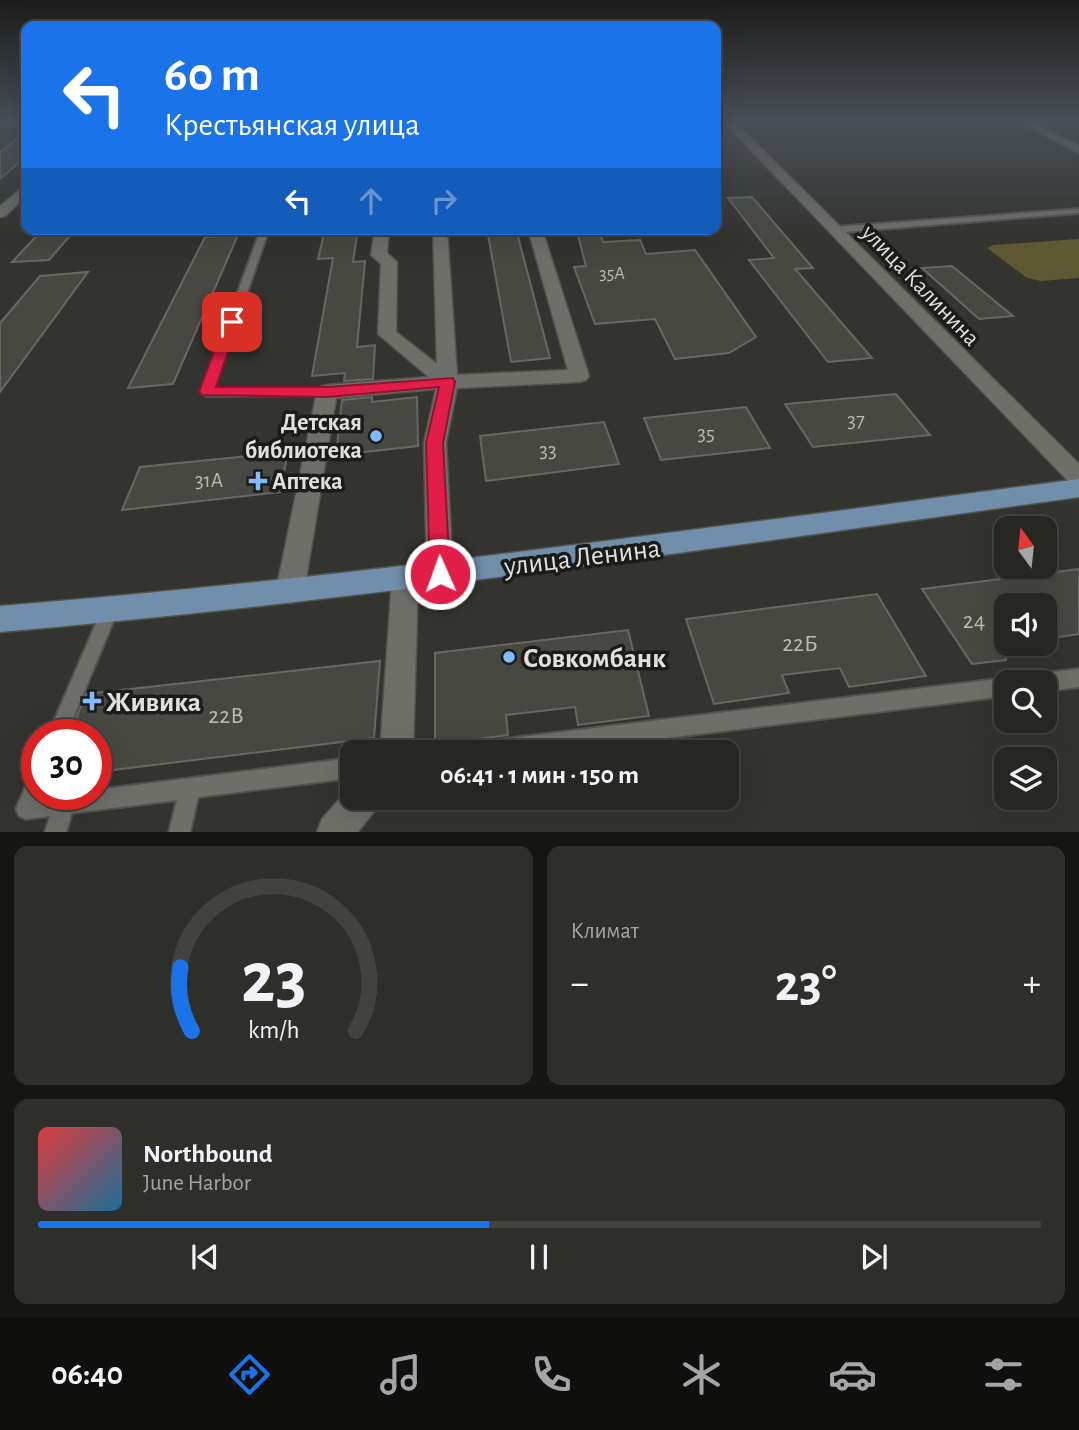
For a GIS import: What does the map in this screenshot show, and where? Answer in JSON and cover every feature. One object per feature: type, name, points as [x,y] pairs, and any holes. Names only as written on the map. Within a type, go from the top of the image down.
[{"type":"main road","name":"улица Ленина","points":[[0,619],[405,579],[1079,488]]},
{"type":"street","name":"улица Калинина","points":[[767,162],[1079,478]]},
{"type":"street","points":[[0,214],[6,202],[21,192]]},
{"type":"street","points":[[381,235],[379,255],[389,261],[387,334],[448,382]]},
{"type":"street","points":[[440,235],[448,382],[435,443],[440,574]]},
{"type":"street","points":[[290,591],[327,392],[448,382],[579,376],[537,235]]},
{"type":"street","points":[[397,740],[405,579]]},
{"type":"street","points":[[335,831],[353,810]]},
{"type":"lane","points":[[833,230],[1079,211]]},
{"type":"lane","points":[[263,235],[207,392],[327,392]]},
{"type":"lane","points":[[64,719],[110,610]]},
{"type":"lane","points":[[1057,681],[1079,678]]},
{"type":"lane","points":[[577,740],[994,688]]},
{"type":"lane","points":[[112,798],[340,770]]},
{"type":"lane","points":[[179,831],[190,789]]},
{"type":"lane","points":[[55,831],[63,810]]},
{"type":"shaded area","points":[[1079,239],[1079,278],[1041,281],[1027,278],[987,248],[993,245]]},
{"type":"building","points":[[0,162],[19,162],[0,179]]},
{"type":"building","points":[[752,197],[813,268],[795,269],[872,358],[828,362],[749,260],[774,258],[728,198]]},
{"type":"building","points":[[37,235],[71,235],[49,260],[12,262]]},
{"type":"building","points":[[238,235],[173,384],[128,388],[205,237]]},
{"type":"building","points":[[324,235],[357,235],[353,262],[365,261],[357,347],[375,345],[373,379],[344,381],[345,373],[312,376],[333,258],[318,259]]},
{"type":"building","points":[[488,235],[518,235],[550,358],[511,362]]},
{"type":"building","points":[[578,235],[600,235],[603,242],[640,240],[646,254],[695,250],[756,337],[729,353],[675,359],[655,319],[595,324],[574,267],[586,266]]},
{"type":"building","points":[[952,266],[1013,316],[979,319],[922,268]]},
{"type":"building","points":[[88,272],[0,392],[0,323],[40,276]]},
{"type":"building","points":[[896,394],[930,435],[813,447],[785,404]]},
{"type":"building","points":[[372,397],[372,402],[417,397],[418,446],[336,455],[342,400]]},
{"type":"building","points":[[746,407],[770,448],[661,460],[644,418]]},
{"type":"building","points":[[604,422],[619,464],[486,481],[480,436]]},
{"type":"building","points":[[288,452],[280,492],[122,510],[140,467]]},
{"type":"building","points":[[1079,569],[1079,634],[1057,637],[1057,593],[994,593],[994,656],[1006,656],[1006,660],[972,664],[922,589],[1000,579],[1057,579],[1057,572]]},
{"type":"building","points":[[877,594],[926,676],[849,687],[840,668],[782,675],[789,693],[714,704],[686,619]]},
{"type":"building","points":[[628,630],[649,716],[578,725],[575,707],[506,715],[508,735],[472,740],[435,740],[435,653]]},
{"type":"building","points":[[380,661],[374,738],[340,740],[340,742],[112,770],[112,719],[76,719],[86,694]]},
{"type":"place","name":"Детская библиотека","points":[[376,436]]},
{"type":"place","name":"Аптека","points":[[258,481]]},
{"type":"place","name":"Совкомбанк","points":[[509,657]]},
{"type":"place","name":"Живика","points":[[92,701]]},
{"type":"route","points":[[232,322],[207,392],[327,392],[448,382],[435,443],[440,574]]}]
